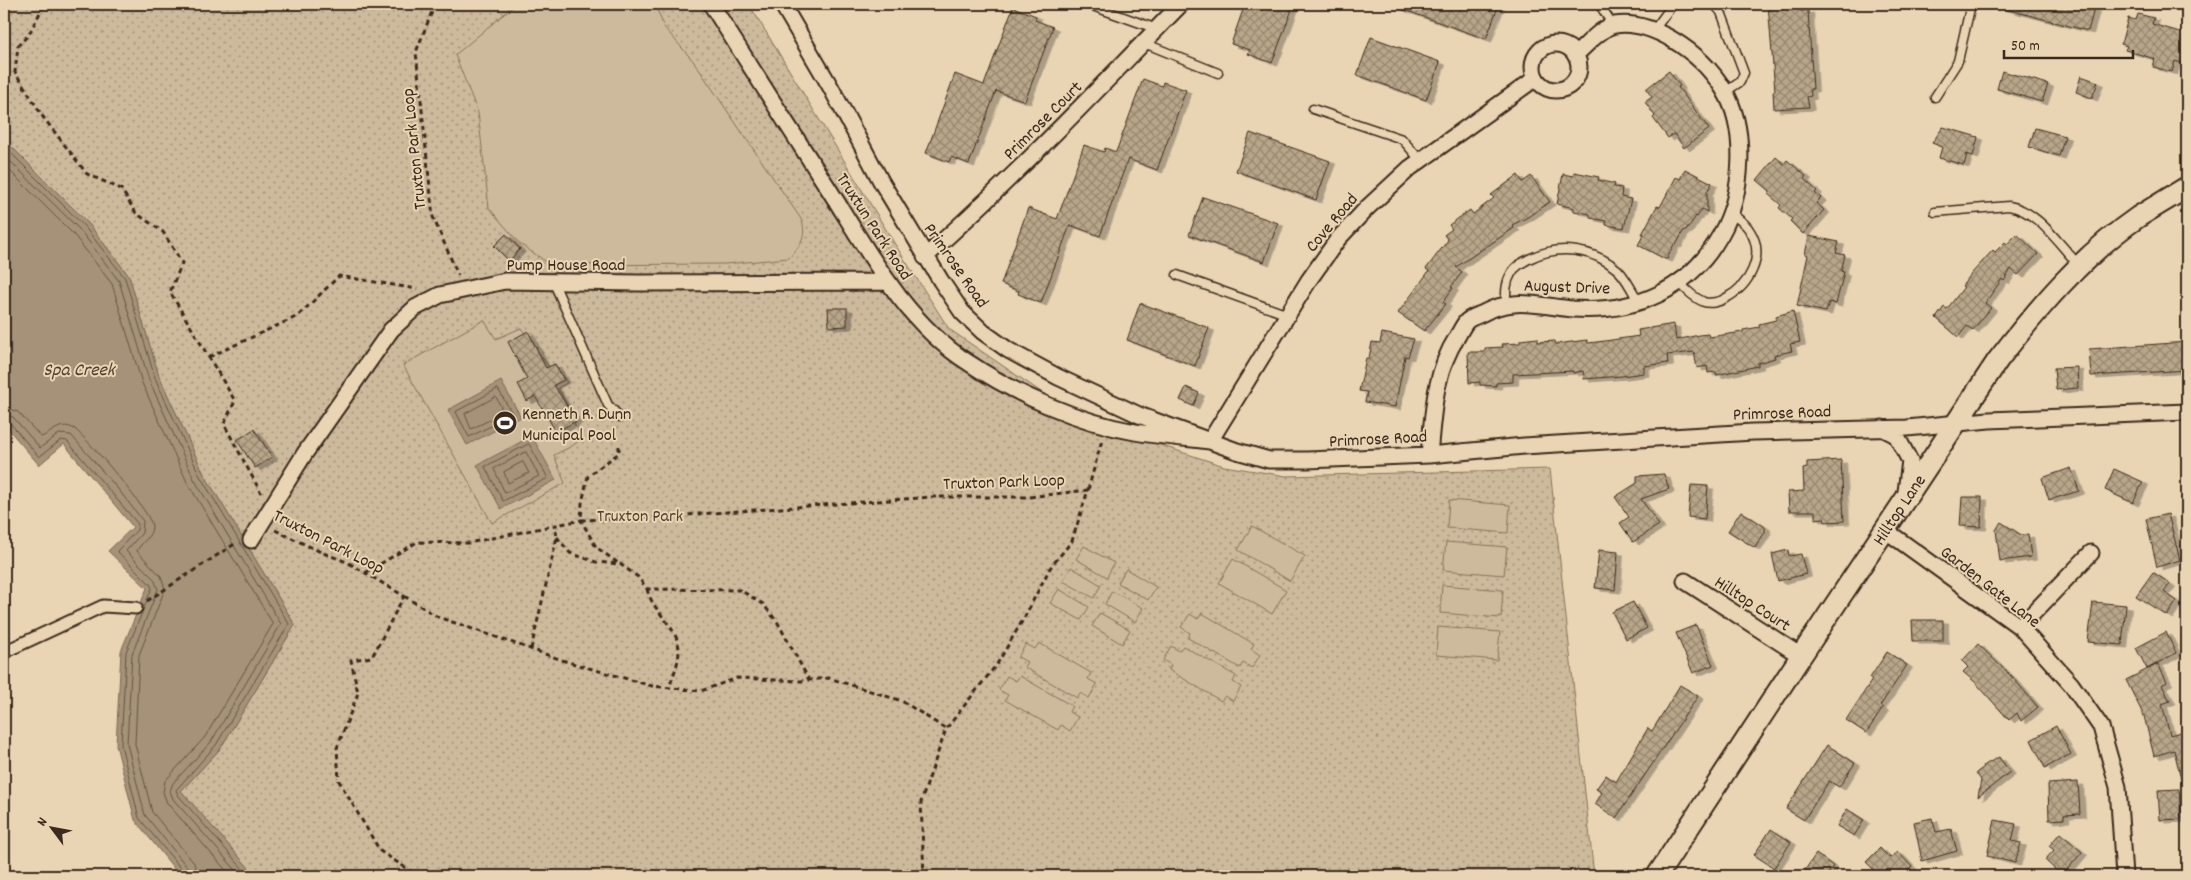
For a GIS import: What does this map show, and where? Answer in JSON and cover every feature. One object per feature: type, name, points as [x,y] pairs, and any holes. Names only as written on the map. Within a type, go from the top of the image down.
[{"type":"street","name":"Truxtun Park Road","points":[[711,4],[887,282],[927,328],[947,346],[967,363],[1009,388],[1068,413],[1134,432],[1210,441]]},
{"type":"street","name":"Primrose Road","points":[[782,4],[830,86],[882,183],[926,257],[962,312],[983,332],[1008,350],[1058,377],[1139,415],[1269,460],[1429,455],[1622,439],[1753,432],[1907,428],[1957,422],[2187,412]]},
{"type":"street","name":"Primrose Court","points":[[926,257],[984,205],[1144,44],[1156,28],[1181,4]]},
{"type":"street","name":"August Drive","points":[[1429,455],[1435,392],[1448,352],[1467,321],[1494,306],[1506,304],[1527,302],[1573,309],[1610,309],[1639,303],[1680,283],[1694,270],[1721,234],[1730,213],[1740,172],[1740,151],[1735,118],[1725,92],[1714,76],[1688,50],[1654,30],[1613,25]]},
{"type":"street","points":[[1575,55],[1613,25]]},
{"type":"street","points":[[1563,45],[1575,55],[1579,70],[1572,84],[1565,88],[1551,90],[1544,87],[1536,78],[1533,70],[1536,56],[1548,46],[1563,45]]},
{"type":"street","name":"Cove Road","points":[[1210,441],[1309,280],[1338,239],[1367,208],[1421,161],[1536,78]]},
{"type":"street","name":"Hilltop Lane","points":[[1663,873],[1801,656],[1998,360],[2031,318],[2079,266],[2137,218],[2187,187]]},
{"type":"street","name":"Pump House Road","points":[[250,540],[305,453],[391,330],[415,308],[440,295],[505,281],[887,282]]},
{"type":"street","points":[[1882,428],[1896,435],[1910,461],[1904,501]]},
{"type":"street","name":"Garden Gate Lane","points":[[1885,530],[2020,627],[2070,684],[2101,727],[2118,787],[2124,876]]},
{"type":"street","points":[[2020,627],[2091,553]]},
{"type":"street","name":"Hilltop Court","points":[[1685,581],[1801,656]]},
{"type":"street","points":[[4,652],[103,606],[136,608]]},
{"type":"lane","points":[[1087,4],[1156,28]]},
{"type":"lane","points":[[1599,4],[1613,25]]},
{"type":"lane","points":[[1654,30],[1673,4]]},
{"type":"lane","points":[[1714,4],[1721,12],[1744,73],[1740,82],[1725,92]]},
{"type":"lane","points":[[1935,97],[1958,61],[1971,4]]},
{"type":"lane","points":[[1144,44],[1218,73]]},
{"type":"lane","points":[[1313,109],[1402,139],[1421,161]]},
{"type":"lane","points":[[1935,212],[2009,206],[2021,208],[2032,215],[2079,266]]},
{"type":"lane","points":[[1680,283],[1691,295],[1706,303],[1721,301],[1735,293],[1749,279],[1756,259],[1756,243],[1750,230],[1730,213]]},
{"type":"lane","points":[[1506,304],[1506,287],[1511,273],[1520,263],[1545,251],[1573,250],[1598,257],[1618,271],[1639,303]]},
{"type":"lane","points":[[1176,274],[1288,315]]},
{"type":"lane","points":[[554,281],[608,405],[620,417]]},
{"type":"path","name":"Truxton Park Loop","points":[[80,4],[44,5],[29,34],[18,46],[15,72],[43,117],[86,174],[121,189],[136,214],[163,232],[182,263],[170,292],[235,401],[224,424],[263,495]]},
{"type":"path","name":"Truxton Park Loop","points":[[435,4],[416,52],[433,217],[464,290]]},
{"type":"path","points":[[209,357],[298,316],[339,276],[384,282],[440,295]]},
{"type":"path","points":[[1088,490],[1102,438]]},
{"type":"path","points":[[619,446],[619,453],[588,476],[582,503],[581,520],[596,547],[638,577],[647,589],[650,601],[667,623],[678,643],[678,658],[669,688]]},
{"type":"path","name":"Truxton Park Loop","points":[[365,573],[417,542],[468,543],[581,520],[644,518],[932,497],[1029,497],[1088,490],[1072,540],[1050,568],[997,664],[946,729],[920,802],[924,876]]},
{"type":"path","name":"Truxton Park Loop","points":[[261,524],[347,562],[438,617],[531,649],[652,686],[701,691],[737,678],[809,680],[829,678],[902,701],[946,729]]},
{"type":"path","points":[[531,649],[557,537],[555,525]]},
{"type":"path","points":[[557,537],[570,553],[596,562],[620,564]]},
{"type":"path","points":[[136,608],[232,544],[250,540]]},
{"type":"path","points":[[647,589],[740,590],[763,604],[773,616],[809,680]]},
{"type":"path","points":[[404,596],[372,657],[351,660],[358,692],[337,748],[339,781],[380,851],[418,876]]},
{"type":"green space","name":"Truxton Park","points":[[4,4],[749,4],[896,246],[949,329],[1044,394],[1154,443],[1224,466],[1286,476],[1550,469],[1594,876],[256,876],[181,791],[220,749],[295,625],[204,474],[159,376],[129,276],[88,223],[4,139]]},
{"type":"green space","points":[[516,4],[655,4],[664,27],[694,62],[801,219],[804,230],[802,240],[789,258],[725,264],[551,265],[520,244],[489,208],[478,113],[455,55]]},
{"type":"green space","name":"Kenneth R. Dunn Municipal Pool","points":[[484,320],[496,339],[521,328],[549,367],[555,364],[567,383],[558,388],[576,421],[574,424],[583,438],[554,455],[565,483],[492,523],[403,365]]},
{"type":"green space","points":[[1449,500],[1510,505],[1508,533],[1447,528]]},
{"type":"green space","points":[[1252,526],[1305,556],[1290,581],[1238,550]]},
{"type":"green space","points":[[1446,542],[1507,547],[1504,575],[1443,570]]},
{"type":"green space","points":[[1084,546],[1114,563],[1107,577],[1076,559]]},
{"type":"green space","points":[[1233,559],[1286,590],[1272,614],[1219,583]]},
{"type":"green space","points":[[1071,567],[1101,585],[1094,598],[1063,581]]},
{"type":"green space","points":[[1126,569],[1156,587],[1148,600],[1118,583]]},
{"type":"green space","points":[[1442,585],[1503,590],[1501,618],[1440,613]]},
{"type":"green space","points":[[1059,589],[1089,607],[1081,620],[1050,603]]},
{"type":"green space","points":[[1112,591],[1143,608],[1135,622],[1105,604]]},
{"type":"green space","points":[[1100,613],[1130,630],[1122,644],[1092,626]]},
{"type":"green space","points":[[1202,613],[1254,644],[1251,649],[1260,655],[1252,668],[1243,663],[1240,668],[1188,638],[1190,633],[1181,627],[1190,614],[1198,619]]},
{"type":"green space","points":[[1438,627],[1500,632],[1497,660],[1436,655]]},
{"type":"green space","points":[[1039,643],[1091,673],[1088,679],[1097,684],[1089,698],[1080,693],[1077,698],[1024,667],[1027,662],[1018,657],[1026,644],[1035,649]]},
{"type":"green space","points":[[1171,646],[1179,651],[1183,646],[1236,676],[1233,682],[1241,687],[1233,701],[1225,696],[1221,701],[1169,670],[1171,665],[1163,660]]},
{"type":"green space","points":[[1007,676],[1016,681],[1020,676],[1072,706],[1069,712],[1078,717],[1070,731],[1061,725],[1058,730],[1005,700],[1008,695],[999,690]]},
{"type":"water","name":"Spa Creek","points":[[4,139],[88,223],[129,276],[159,376],[204,474],[295,625],[220,749],[181,791],[256,876],[180,876],[135,820],[116,745],[121,651],[147,588],[108,551],[133,527],[64,444],[39,465],[4,424]]},
{"type":"water","points":[[501,381],[521,417],[467,445],[448,410]]},
{"type":"water","points":[[532,436],[556,480],[501,509],[477,465]]},
{"type":"building","points":[[1245,4],[1294,4],[1272,63],[1248,54],[1250,50],[1231,44]]},
{"type":"building","points":[[1393,4],[1499,4],[1486,39],[1393,6]]},
{"type":"building","points":[[1768,4],[1800,4],[1801,11],[1808,10],[1813,89],[1810,89],[1811,96],[1807,97],[1809,107],[1774,109],[1773,91],[1775,91]]},
{"type":"building","points":[[2002,4],[2072,4],[2094,9],[2088,31],[2002,8]]},
{"type":"building","points":[[1013,7],[1036,16],[1035,20],[1053,27],[1025,101],[996,91],[969,164],[951,157],[949,162],[926,153],[955,74],[984,85]]},
{"type":"building","points":[[2138,14],[2154,18],[2152,24],[2187,34],[2187,65],[2175,61],[2172,72],[2153,67],[2155,59],[2125,50],[2127,46],[2121,44],[2128,18],[2136,20]]},
{"type":"building","points":[[1371,37],[1440,62],[1426,100],[1357,75]]},
{"type":"building","points":[[1669,71],[1680,86],[1678,87],[1709,129],[1684,148],[1674,134],[1668,138],[1653,118],[1655,116],[1645,102],[1652,97],[1646,89]]},
{"type":"building","points":[[2002,71],[2048,84],[2042,102],[1997,89]]},
{"type":"building","points":[[2081,76],[2098,82],[2092,98],[2076,92]]},
{"type":"building","points":[[1143,79],[1162,86],[1163,82],[1186,90],[1157,170],[1128,159],[1100,236],[1070,225],[1041,303],[1018,294],[1019,291],[1001,284],[1028,208],[1057,219],[1084,145],[1104,152],[1105,148],[1116,152]]},
{"type":"building","points":[[1943,127],[1978,137],[1973,156],[1967,154],[1964,165],[1939,158],[1942,147],[1932,143]]},
{"type":"building","points":[[2035,128],[2065,136],[2059,156],[2029,147]]},
{"type":"building","points":[[1250,133],[1330,161],[1316,200],[1236,171]]},
{"type":"building","points":[[1776,157],[1784,164],[1787,160],[1806,176],[1804,179],[1817,191],[1815,193],[1821,198],[1816,203],[1824,210],[1803,234],[1790,221],[1792,219],[1779,208],[1781,205],[1768,194],[1770,191],[1757,180]]},
{"type":"building","points":[[1685,169],[1712,183],[1707,192],[1707,212],[1702,209],[1686,231],[1684,230],[1676,245],[1674,244],[1667,259],[1665,259],[1638,245],[1657,206],[1660,207],[1676,177],[1680,179]]},
{"type":"building","points":[[1574,172],[1599,177],[1598,180],[1615,184],[1614,187],[1622,188],[1621,197],[1631,199],[1624,228],[1606,225],[1606,221],[1590,218],[1590,214],[1574,211],[1574,208],[1557,204],[1563,174],[1573,176]]},
{"type":"building","points":[[1518,175],[1523,182],[1531,176],[1550,202],[1512,225],[1514,228],[1456,267],[1462,272],[1443,302],[1446,304],[1424,331],[1398,313],[1429,271],[1426,269],[1448,240],[1444,235],[1452,229],[1449,225],[1470,210],[1473,214],[1494,198],[1491,195]]},
{"type":"building","points":[[1203,197],[1278,223],[1264,262],[1189,235]]},
{"type":"building","points":[[506,234],[520,249],[509,261],[494,246]]},
{"type":"building","points":[[2017,234],[2038,254],[2018,275],[2011,269],[2004,281],[2002,279],[1985,303],[1991,308],[1973,330],[1967,326],[1958,337],[1936,318],[1944,307],[1947,309],[1972,273],[1993,250],[1995,252],[2005,242],[2007,244]]},
{"type":"building","points":[[1809,236],[1839,242],[1836,253],[1845,255],[1841,271],[1844,272],[1836,304],[1829,302],[1826,312],[1797,306],[1808,255],[1805,254]]},
{"type":"building","points":[[1140,303],[1209,328],[1195,366],[1127,340]]},
{"type":"building","points":[[828,308],[847,308],[847,326],[829,327]]},
{"type":"building","points":[[1793,311],[1800,342],[1790,344],[1792,351],[1774,355],[1775,358],[1758,363],[1758,366],[1716,375],[1716,372],[1708,373],[1707,366],[1697,368],[1694,352],[1667,355],[1668,363],[1644,366],[1644,373],[1584,379],[1583,371],[1573,373],[1573,371],[1513,374],[1513,382],[1496,383],[1496,386],[1480,385],[1480,382],[1469,383],[1468,352],[1485,352],[1485,348],[1503,347],[1502,344],[1520,343],[1520,340],[1538,338],[1538,342],[1555,341],[1556,344],[1587,340],[1588,343],[1639,336],[1638,330],[1674,324],[1676,340],[1708,334],[1709,337],[1743,332],[1743,330],[1760,327],[1759,324],[1776,320],[1776,316]]},
{"type":"building","points":[[528,331],[546,368],[555,364],[564,380],[554,385],[576,421],[556,432],[535,396],[527,401],[518,384],[527,379],[508,342]]},
{"type":"building","points":[[1382,333],[1414,339],[1408,357],[1405,356],[1395,407],[1365,402],[1367,392],[1359,391],[1366,358],[1369,358],[1372,342],[1380,343]]},
{"type":"building","points":[[2187,342],[2187,370],[2091,376],[2089,349]]},
{"type":"building","points":[[2077,367],[2078,388],[2056,390],[2054,368]]},
{"type":"building","points":[[1186,387],[1199,393],[1193,406],[1180,400]]},
{"type":"building","points":[[254,429],[272,457],[255,468],[237,440]]},
{"type":"building","points":[[1841,460],[1844,521],[1825,522],[1824,518],[1815,519],[1815,511],[1789,511],[1788,492],[1804,491],[1803,469],[1807,468],[1807,462]]},
{"type":"building","points":[[2071,468],[2079,491],[2049,500],[2042,478]]},
{"type":"building","points":[[2114,469],[2143,482],[2133,503],[2105,490]]},
{"type":"building","points":[[1664,474],[1669,489],[1641,499],[1659,525],[1633,542],[1620,523],[1629,517],[1615,497],[1637,483],[1637,476]]},
{"type":"building","points":[[1691,485],[1708,486],[1705,519],[1688,517]]},
{"type":"building","points":[[1962,497],[1982,497],[1981,527],[1960,526]]},
{"type":"building","points":[[1741,511],[1765,527],[1765,532],[1755,548],[1728,531]]},
{"type":"building","points":[[2168,514],[2180,560],[2157,567],[2146,519]]},
{"type":"building","points":[[2001,522],[2021,535],[2028,534],[2031,557],[2000,561],[1996,530]]},
{"type":"building","points":[[1599,550],[1618,552],[1615,590],[1595,588]]},
{"type":"building","points":[[1788,550],[1789,556],[1801,554],[1806,574],[1778,581],[1772,554]]},
{"type":"building","points":[[2153,572],[2170,584],[2164,592],[2177,601],[2167,616],[2136,596]]},
{"type":"building","points":[[1633,602],[1647,628],[1626,639],[1612,612]]},
{"type":"building","points":[[2093,602],[2126,605],[2122,645],[2088,642]]},
{"type":"building","points":[[1912,620],[1943,620],[1943,641],[1913,641]]},
{"type":"building","points":[[1696,625],[1713,665],[1693,673],[1676,633]]},
{"type":"building","points":[[2166,632],[2176,653],[2147,669],[2136,648]]},
{"type":"building","points":[[1978,644],[2013,678],[2038,707],[2021,721],[2017,713],[2009,720],[1975,682],[1963,672],[1968,667],[1962,661]]},
{"type":"building","points":[[1887,652],[1907,665],[1880,706],[1883,708],[1866,733],[1846,720],[1872,680],[1870,678]]},
{"type":"building","points":[[2158,664],[2167,682],[2162,685],[2170,701],[2162,704],[2170,735],[2187,730],[2187,782],[2182,783],[2174,750],[2154,756],[2144,716],[2126,680]]},
{"type":"building","points":[[1680,685],[1698,696],[1616,818],[1595,804],[1602,793],[1596,789],[1606,775],[1616,782],[1648,728],[1652,731]]},
{"type":"building","points":[[2056,726],[2071,754],[2045,768],[2031,740]]},
{"type":"building","points":[[1827,745],[1855,763],[1839,787],[1829,781],[1804,820],[1786,809]]},
{"type":"building","points":[[1999,757],[2010,772],[1978,797],[1981,780],[1976,773],[1983,766]]},
{"type":"building","points":[[2078,782],[2080,814],[2064,815],[2064,819],[2049,820],[2048,784]]},
{"type":"building","points":[[2179,789],[2181,819],[2160,820],[2158,790]]},
{"type":"building","points":[[1847,809],[1864,820],[1854,836],[1837,826]]},
{"type":"building","points":[[1932,818],[1936,832],[1951,829],[1957,851],[1922,861],[1914,822]]},
{"type":"building","points":[[1995,820],[2016,824],[2012,841],[2021,843],[2015,863],[1987,856]]},
{"type":"building","points":[[1771,829],[1791,842],[1774,868],[1754,855]]},
{"type":"building","points":[[2060,833],[2082,852],[2062,876],[2045,860],[2054,850],[2049,846]]},
{"type":"building","points":[[1880,848],[1890,858],[1897,851],[1912,867],[1902,876],[1880,876],[1866,862]]},
{"type":"building","points":[[1816,854],[1833,866],[1827,876],[1815,876],[1805,870]]},
{"type":"place","name":"Kenneth R. Dunn Municipal Pool","points":[[505,423]]}]
